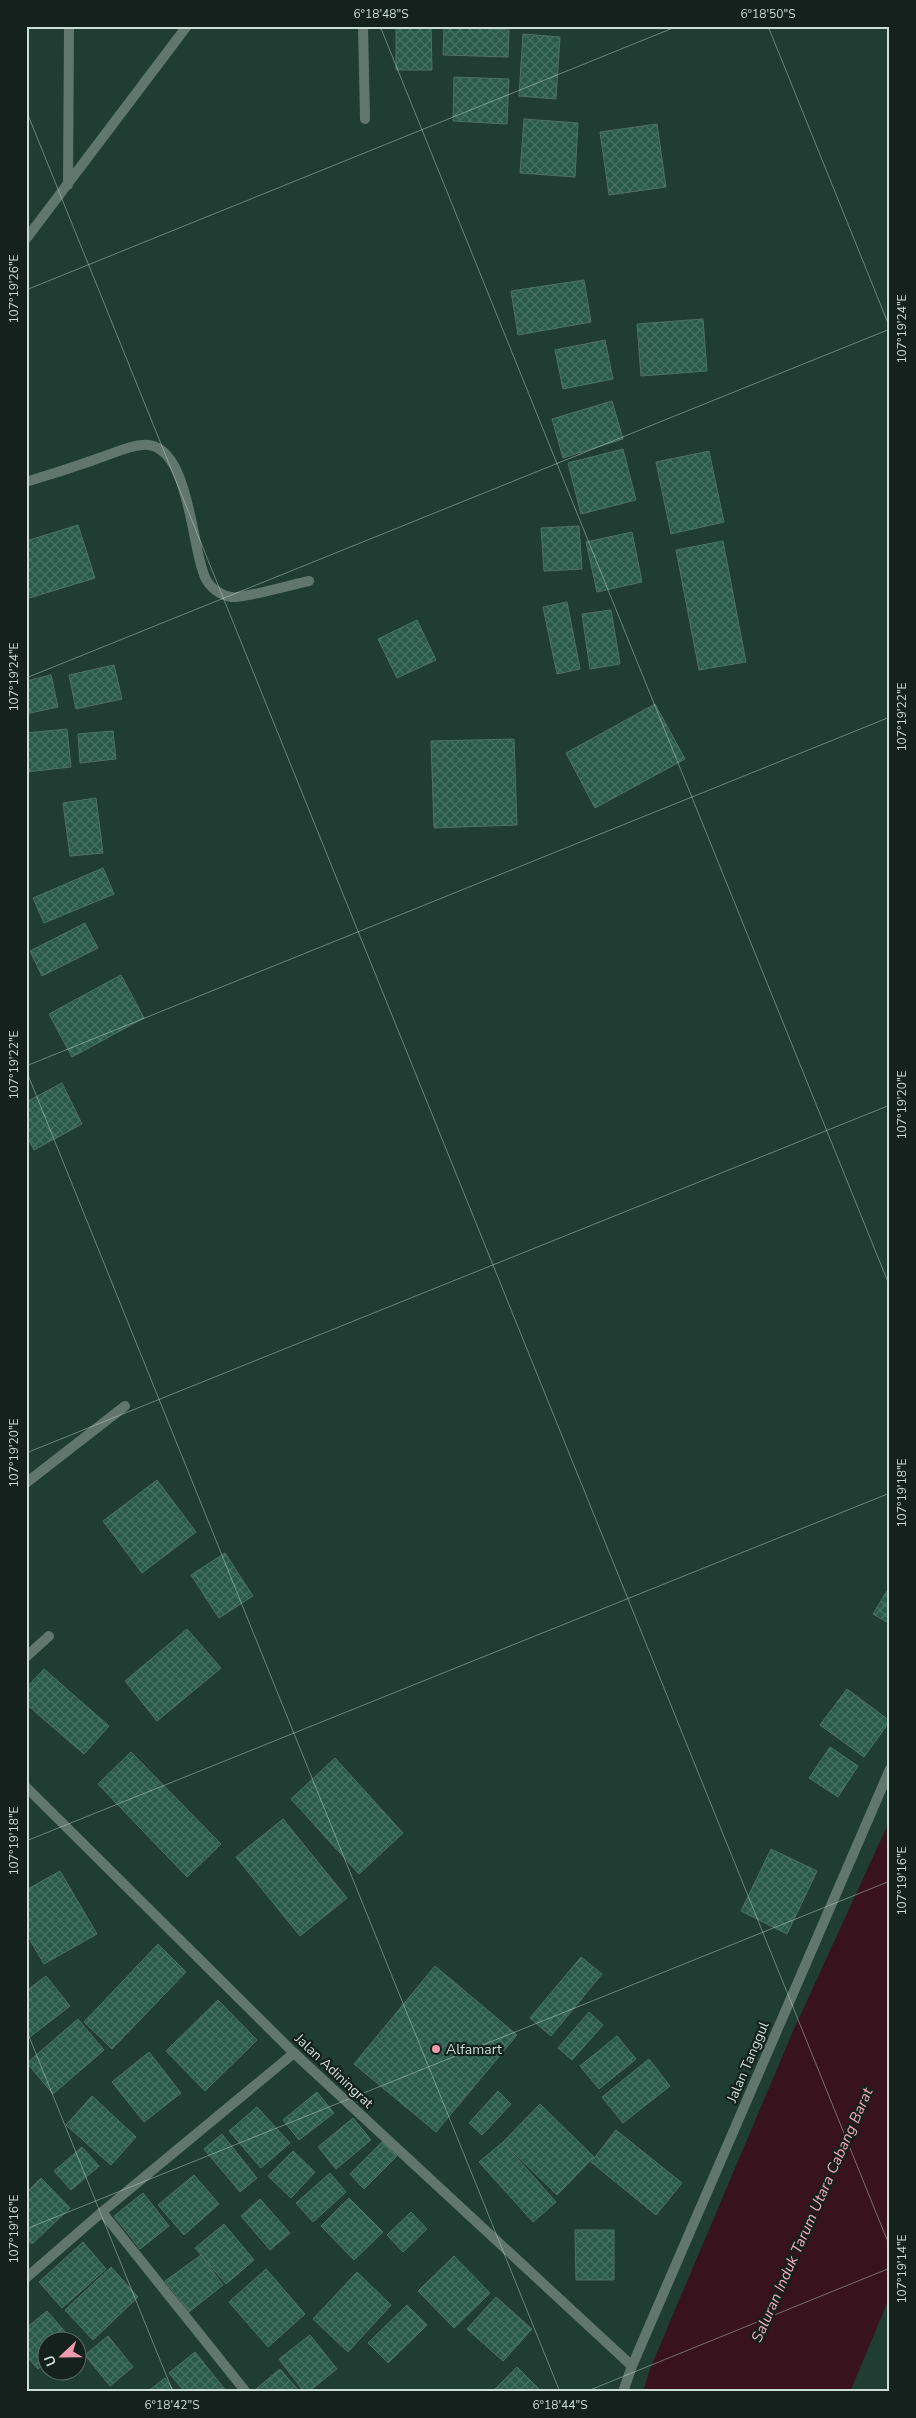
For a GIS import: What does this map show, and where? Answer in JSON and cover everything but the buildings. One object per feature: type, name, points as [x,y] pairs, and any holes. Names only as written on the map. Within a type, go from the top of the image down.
[{"type":"street","points":[[68,185],[69,26]]},
{"type":"street","points":[[26,239],[187,26]]},
{"type":"street","points":[[363,26],[365,119]]},
{"type":"street","points":[[26,482],[118,451],[142,444],[152,445],[162,450],[172,462],[187,500],[205,577],[218,593],[232,597],[309,581]]},
{"type":"street","points":[[26,1483],[125,1406]]},
{"type":"street","points":[[26,1657],[49,1636]]},
{"type":"street","name":"Jalan Tanggul","points":[[623,2392],[632,2366],[890,1770]]},
{"type":"street","name":"Jalan Adiningrat","points":[[26,1787],[294,2053],[632,2366]]},
{"type":"street","points":[[26,2278],[102,2212],[294,2053]]},
{"type":"street","points":[[102,2212],[246,2392]]},
{"type":"water","name":"Saluran Induk Tarum Utara Cabang Barat","points":[[890,1820],[890,2296],[850,2392],[643,2392],[650,2369],[794,2029]]},
{"type":"place","name":"Alfamart","points":[[436,2049]]}]
